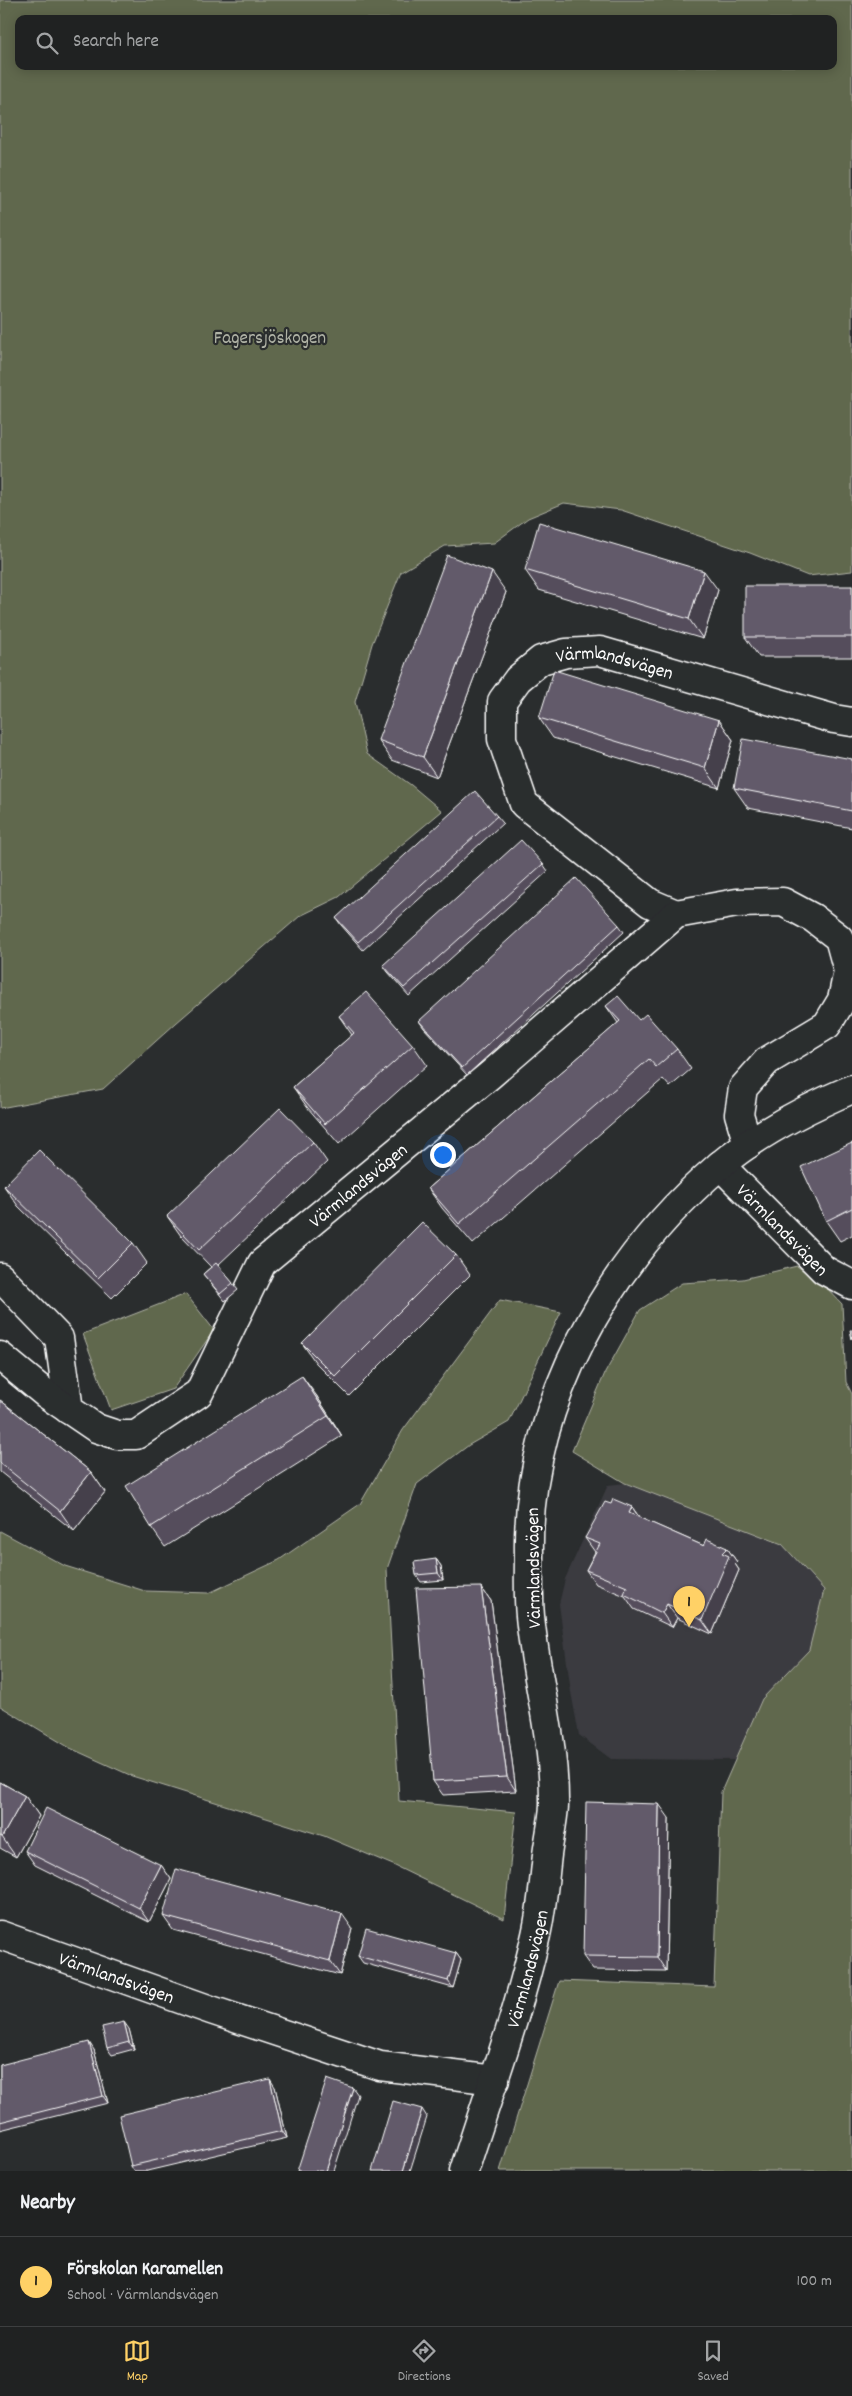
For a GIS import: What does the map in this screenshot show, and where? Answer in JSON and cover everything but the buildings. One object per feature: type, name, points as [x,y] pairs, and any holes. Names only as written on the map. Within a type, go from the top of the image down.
[{"type":"street","name":"Värmlandsvägen","points":[[0,1356],[96,1428],[117,1435],[136,1435],[199,1393],[262,1263],[490,1075],[676,914],[644,898],[524,804],[502,739],[502,700],[518,679],[541,660],[566,653],[600,651],[834,719],[852,722]]},
{"type":"street","points":[[676,914],[737,903],[783,902],[813,918],[840,938],[848,971],[842,1000],[827,1025],[767,1061],[744,1088],[738,1114],[748,1144]]},
{"type":"street","name":"Värmlandsvägen","points":[[464,2171],[495,2080],[537,1932],[554,1806],[549,1730],[530,1616],[528,1549],[532,1483],[550,1412],[597,1311],[648,1238],[678,1204],[720,1165],[748,1144],[811,1107],[852,1089]]},
{"type":"street","name":"Värmlandsvägen","points":[[720,1165],[824,1270],[852,1284]]},
{"type":"street","points":[[0,1277],[59,1338],[70,1410]]},
{"type":"street","name":"Värmlandsvägen","points":[[0,1935],[211,2010],[380,2066],[495,2080]]},
{"type":"shaded area","points":[[625,1483],[782,1544],[824,1590],[809,1650],[762,1699],[735,1760],[611,1759],[579,1735],[559,1604],[565,1579],[608,1485]]},
{"type":"green space","name":"Fagersjöskogen","points":[[0,0],[852,0],[852,571],[808,576],[750,553],[621,510],[564,503],[528,518],[494,543],[445,546],[401,572],[372,644],[355,702],[367,754],[411,785],[442,811],[339,897],[300,916],[103,1089],[0,1108]]},
{"type":"green space","points":[[797,1266],[824,1285],[842,1304],[846,1382],[852,1394],[852,2171],[500,2171],[559,1981],[714,1987],[721,1792],[762,1699],[809,1650],[824,1590],[782,1544],[625,1483],[572,1451],[605,1373],[640,1310],[682,1283],[743,1279]]},
{"type":"green space","points":[[186,1294],[214,1330],[173,1389],[111,1410],[83,1334]]},
{"type":"green space","points":[[500,1300],[561,1312],[509,1422],[469,1445],[417,1484],[387,1569],[399,1801],[516,1812],[504,1919],[393,1865],[324,1836],[132,1776],[70,1748],[0,1706],[0,1531],[65,1566],[145,1591],[209,1593],[279,1560],[360,1504],[403,1430]]},
{"type":"place","name":"Förskolan Karamellen","points":[[689,1627]]}]
